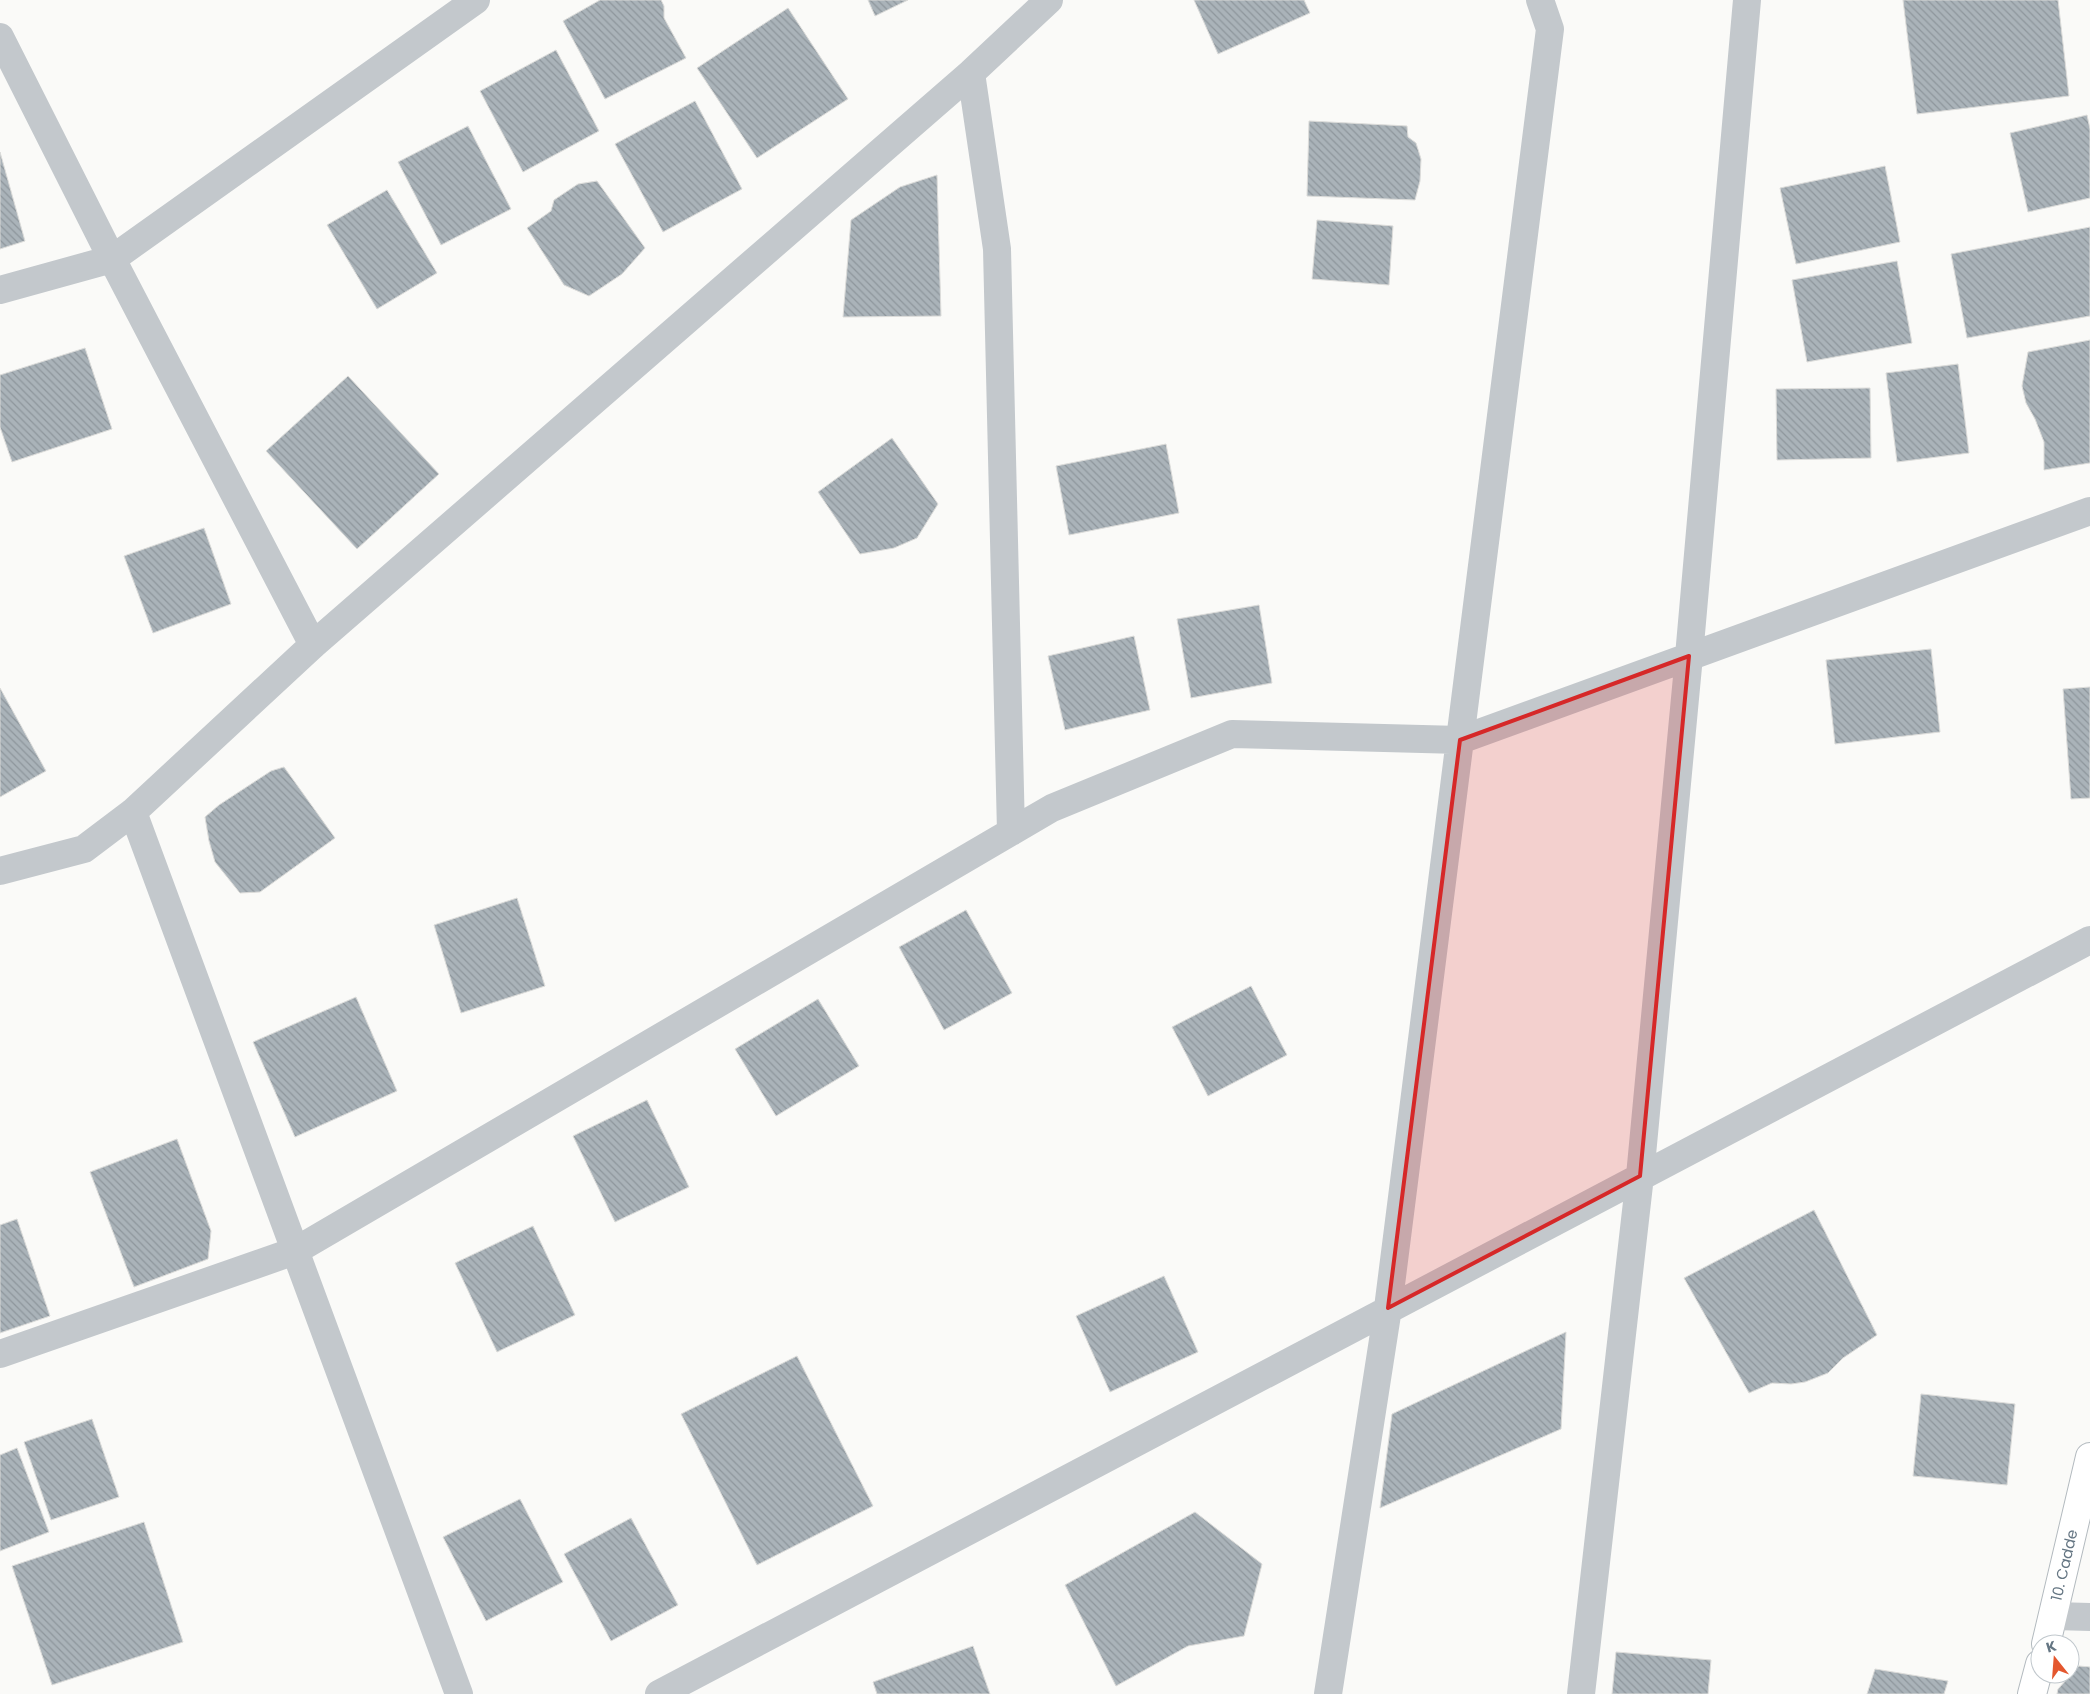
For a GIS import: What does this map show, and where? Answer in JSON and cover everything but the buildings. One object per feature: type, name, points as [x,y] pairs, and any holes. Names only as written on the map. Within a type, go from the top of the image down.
[{"type":"street","points":[[0,290],[112,258],[476,0]]},
{"type":"street","points":[[0,871],[84,849],[133,812],[313,645],[971,72],[1049,0]]},
{"type":"street","points":[[1328,1694],[1388,1308],[1550,29],[1540,0]]},
{"type":"street","points":[[1581,1694],[1640,1176],[1689,656],[1747,0]]},
{"type":"street","points":[[0,37],[112,258],[313,645]]},
{"type":"street","points":[[971,72],[997,249],[1011,832]]},
{"type":"street","points":[[0,1354],[295,1251],[1052,808],[1232,734],[1460,740],[2090,511]]},
{"type":"street","points":[[133,812],[458,1694]]},
{"type":"street","points":[[659,1694],[1388,1308],[2090,940]]},
{"type":"street","name":"10. Cadde","points":[[2049,1634],[2090,1457]]},
{"type":"street","points":[[2054,1616],[2090,1617]]},
{"type":"highlighted area","points":[[1689,656],[1640,1176],[1388,1308],[1460,740]]}]
